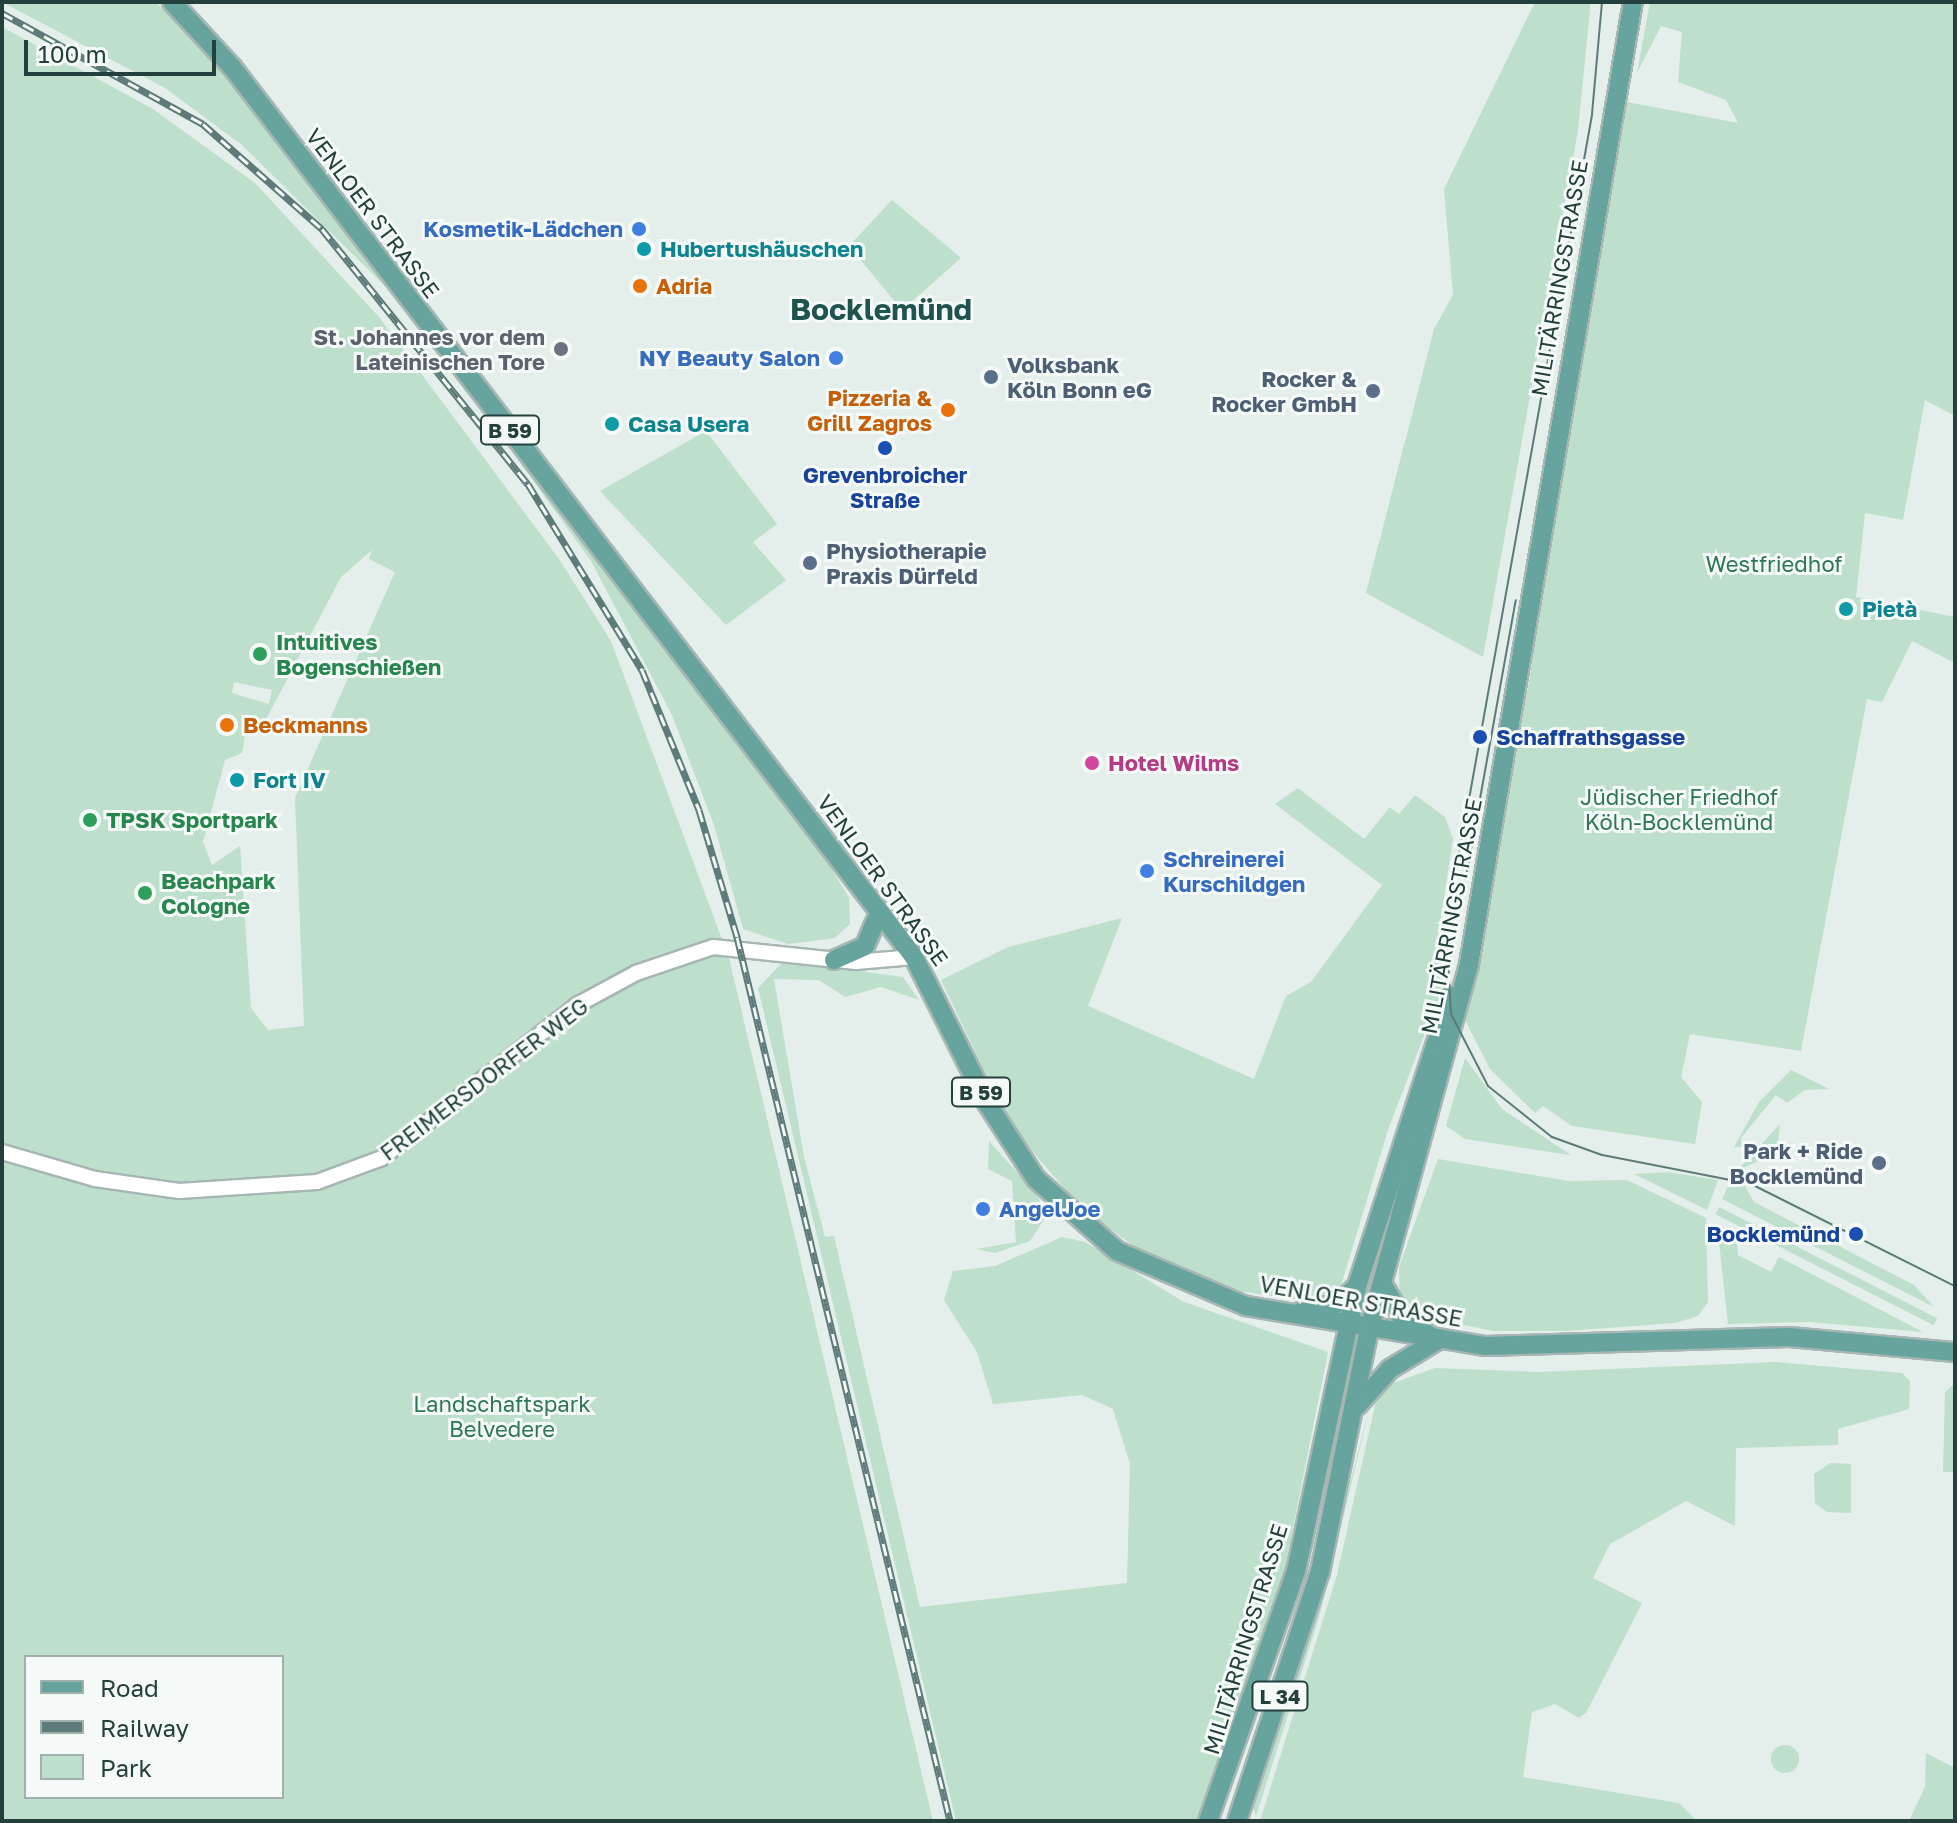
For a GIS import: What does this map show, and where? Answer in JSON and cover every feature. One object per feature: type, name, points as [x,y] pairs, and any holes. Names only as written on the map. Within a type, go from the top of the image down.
[{"type":"main road","name":"VENLOER STRASSE","points":[[172,2],[232,67],[914,957],[1008,1141],[1068,1213],[1154,1271],[1207,1295],[1283,1314],[1369,1330],[1438,1340],[1533,1348],[1789,1337],[1955,1352]]},
{"type":"main road","name":"MILITÄRRINGSTRASSE","points":[[1237,1821],[1320,1572],[1369,1330],[1450,1048],[1529,641],[1545,498],[1633,2]]},
{"type":"main road","points":[[834,960],[865,946],[879,913]]},
{"type":"main road","name":"L 34","points":[[1347,1326],[1357,1286],[1468,943]]},
{"type":"main road","points":[[1353,1411],[1390,1369],[1438,1340],[1402,1317],[1382,1283]]},
{"type":"main road","points":[[1283,1314],[1321,1310],[1357,1286]]},
{"type":"main road","name":"MILITÄRRINGSTRASSE","points":[[1208,1821],[1296,1571],[1347,1326]]},
{"type":"main road","name":"VENLOER STRASSE","points":[[1931,1352],[1955,1365]]},
{"type":"street","name":"FREIMERSDORFER WEG","points":[[2,1152],[95,1179],[179,1191],[317,1182],[382,1158],[577,1005],[636,973],[713,947],[834,960],[914,957]]},
{"type":"green space","points":[[2,2],[155,2],[193,36],[401,302],[242,145],[165,88]]},
{"type":"green space","points":[[1535,2],[1590,2],[1590,10],[1578,130],[1483,657],[1366,593],[1434,329],[1453,295],[1444,189]]},
{"type":"green space","name":"Jüdischer Friedhof Köln-Bocklemünd","points":[[1650,2],[1955,2],[1955,416],[1925,400],[1903,520],[1865,513],[1856,597],[1955,617],[1955,663],[1912,641],[1882,702],[1867,699],[1801,1051],[1690,1034],[1681,1077],[1702,1102],[1695,1144],[1572,1126],[1543,1106],[1535,1113],[1490,1069],[1461,1012],[1530,677],[1550,507],[1622,101],[1738,123],[1726,100],[1678,82],[1682,32],[1661,26],[1637,73]]},
{"type":"green space","name":"Landschaftspark Belvedere","points":[[2,27],[153,109],[255,183],[379,317],[559,559],[611,641],[729,958],[933,1821],[2,1821]],"holes":[[[372,550],[369,559],[395,572],[295,798],[304,1026],[268,1030],[251,1008],[240,846],[212,865],[203,842],[225,760],[242,753],[248,720],[263,725],[341,577]],[[234,682],[272,690],[269,704],[232,693]]]},
{"type":"green space","points":[[892,200],[961,258],[902,310],[849,246]]},
{"type":"green space","points":[[706,431],[777,524],[753,542],[786,580],[726,625],[600,491]]},
{"type":"green space","points":[[519,461],[539,478],[813,838],[849,898],[850,924],[835,938],[788,944],[743,929],[714,825],[672,715],[591,561]]},
{"type":"green space","points":[[1298,788],[1364,839],[1390,807],[1399,814],[1415,795],[1445,817],[1453,839],[1439,930],[1441,991],[1388,1130],[1339,1292],[1305,1301],[1220,1288],[1154,1261],[1080,1207],[1010,1125],[941,980],[1008,947],[1122,918],[1088,1006],[1254,1079],[1286,996],[1311,982],[1382,885],[1275,804]]},
{"type":"green space","points":[[784,961],[903,977],[919,1000],[881,987],[845,997],[819,980],[774,979],[804,1157],[825,1237],[834,1236],[920,1607],[1127,1583],[1130,1464],[1113,1409],[1082,1395],[993,1404],[977,1352],[944,1300],[953,1271],[995,1266],[1062,1237],[1085,1242],[1184,1302],[1328,1352],[1284,1573],[1197,1821],[956,1821],[758,988]]},
{"type":"green space","points":[[1465,1058],[1502,1109],[1571,1155],[1465,1139],[1446,1126]]},
{"type":"green space","points":[[1791,1070],[1829,1089],[1805,1090],[1787,1103],[1776,1095],[1740,1139],[1748,1147],[1734,1147],[1759,1102]]},
{"type":"green space","points":[[1780,1124],[1777,1153],[1738,1170]]},
{"type":"green space","points":[[989,1141],[1038,1196],[1045,1218],[1030,1241],[995,1253],[977,1249],[1016,1242],[1012,1181],[988,1169]]},
{"type":"green space","points":[[1438,1159],[1568,1181],[1627,1180],[1706,1218],[1708,1302],[1698,1316],[1675,1323],[1566,1331],[1493,1331],[1407,1313],[1400,1304],[1399,1267]]},
{"type":"green space","points":[[1668,1172],[1718,1180],[1707,1210],[1634,1174]]},
{"type":"green space","points":[[1731,1180],[1743,1183],[1754,1202],[1914,1285],[1934,1307],[1722,1199]]},
{"type":"green space","points":[[1719,1207],[1937,1318],[1934,1325],[1715,1214]]},
{"type":"green space","points":[[1717,1224],[1736,1234],[1738,1255],[1771,1272],[1779,1257],[1923,1332],[1810,1322],[1728,1324]]},
{"type":"green space","points":[[1776,1362],[1902,1373],[1910,1381],[1909,1409],[1838,1429],[1838,1445],[1736,1448],[1735,1526],[1686,1501],[1610,1544],[1593,1578],[1642,1603],[1586,1713],[1579,1718],[1555,1704],[1532,1712],[1523,1777],[1679,1803],[1697,1821],[1260,1821],[1337,1575],[1375,1405],[1388,1385],[1435,1368],[1539,1372]]},
{"type":"green space","points":[[1955,1383],[1955,1472],[1943,1472],[1945,1392]]},
{"type":"green space","points":[[1371,1402],[1320,1614],[1256,1816],[1252,1804],[1313,1626]]},
{"type":"green space","points":[[1830,1463],[1851,1464],[1851,1513],[1827,1512],[1815,1503],[1814,1474]]},
{"type":"green space","points":[[1785,1745],[1795,1749],[1799,1759],[1795,1769],[1785,1773],[1775,1769],[1771,1759],[1775,1749]]},
{"type":"green space","points":[[1926,1753],[1955,1768],[1955,1821],[1909,1821],[1925,1787]]},
{"type":"tram line","points":[[1602,2],[1592,115],[1446,927],[1451,1014],[1488,1086],[1552,1137],[1602,1155],[1751,1184],[1955,1286]]},
{"type":"tram line","points":[[1467,871],[1516,600]]},
{"type":"railway","points":[[2,13],[203,124],[322,229],[528,484],[642,670],[699,810],[737,937],[950,1821]]},
{"type":"place","name":"Kosmetik-Lädchen","points":[[639,229]]},
{"type":"place","name":"Hubertushäuschen","points":[[644,249]]},
{"type":"place","name":"Adria","points":[[640,286]]},
{"type":"place","name":"St. Johannes vor dem Lateinischen Tore","points":[[561,349]]},
{"type":"place","name":"NY Beauty Salon","points":[[836,358]]},
{"type":"place","name":"Volksbank Köln Bonn eG","points":[[991,377]]},
{"type":"place","name":"Rocker & Rocker GmbH","points":[[1373,391]]},
{"type":"place","name":"Pizzeria & Grill Zagros","points":[[948,410]]},
{"type":"place","name":"Casa Usera","points":[[612,424]]},
{"type":"place","name":"Grevenbroicher Straße","points":[[885,448]]},
{"type":"place","name":"Physiotherapie Praxis Dürfeld","points":[[810,563]]},
{"type":"place","name":"Pietà","points":[[1846,609]]},
{"type":"place","name":"Intuitives Bogenschießen","points":[[260,654]]},
{"type":"place","name":"Beckmanns","points":[[227,725]]},
{"type":"place","name":"Schaffrathsgasse","points":[[1480,737]]},
{"type":"place","name":"Hotel Wilms","points":[[1092,763]]},
{"type":"place","name":"Fort IV","points":[[237,780]]},
{"type":"place","name":"TPSK Sportpark","points":[[90,820]]},
{"type":"place","name":"Schreinerei Kurschildgen","points":[[1147,871]]},
{"type":"place","name":"Beachpark Cologne","points":[[145,893]]},
{"type":"place","name":"Park + Ride Bocklemünd","points":[[1879,1163]]},
{"type":"place","name":"AngelJoe","points":[[983,1209]]},
{"type":"place","name":"Bocklemünd","points":[[1856,1234]]},
{"type":"district","name":"Bocklemünd","points":[[881,309]]},
{"type":"park label","name":"Westfriedhof","points":[[1774,564]]}]
